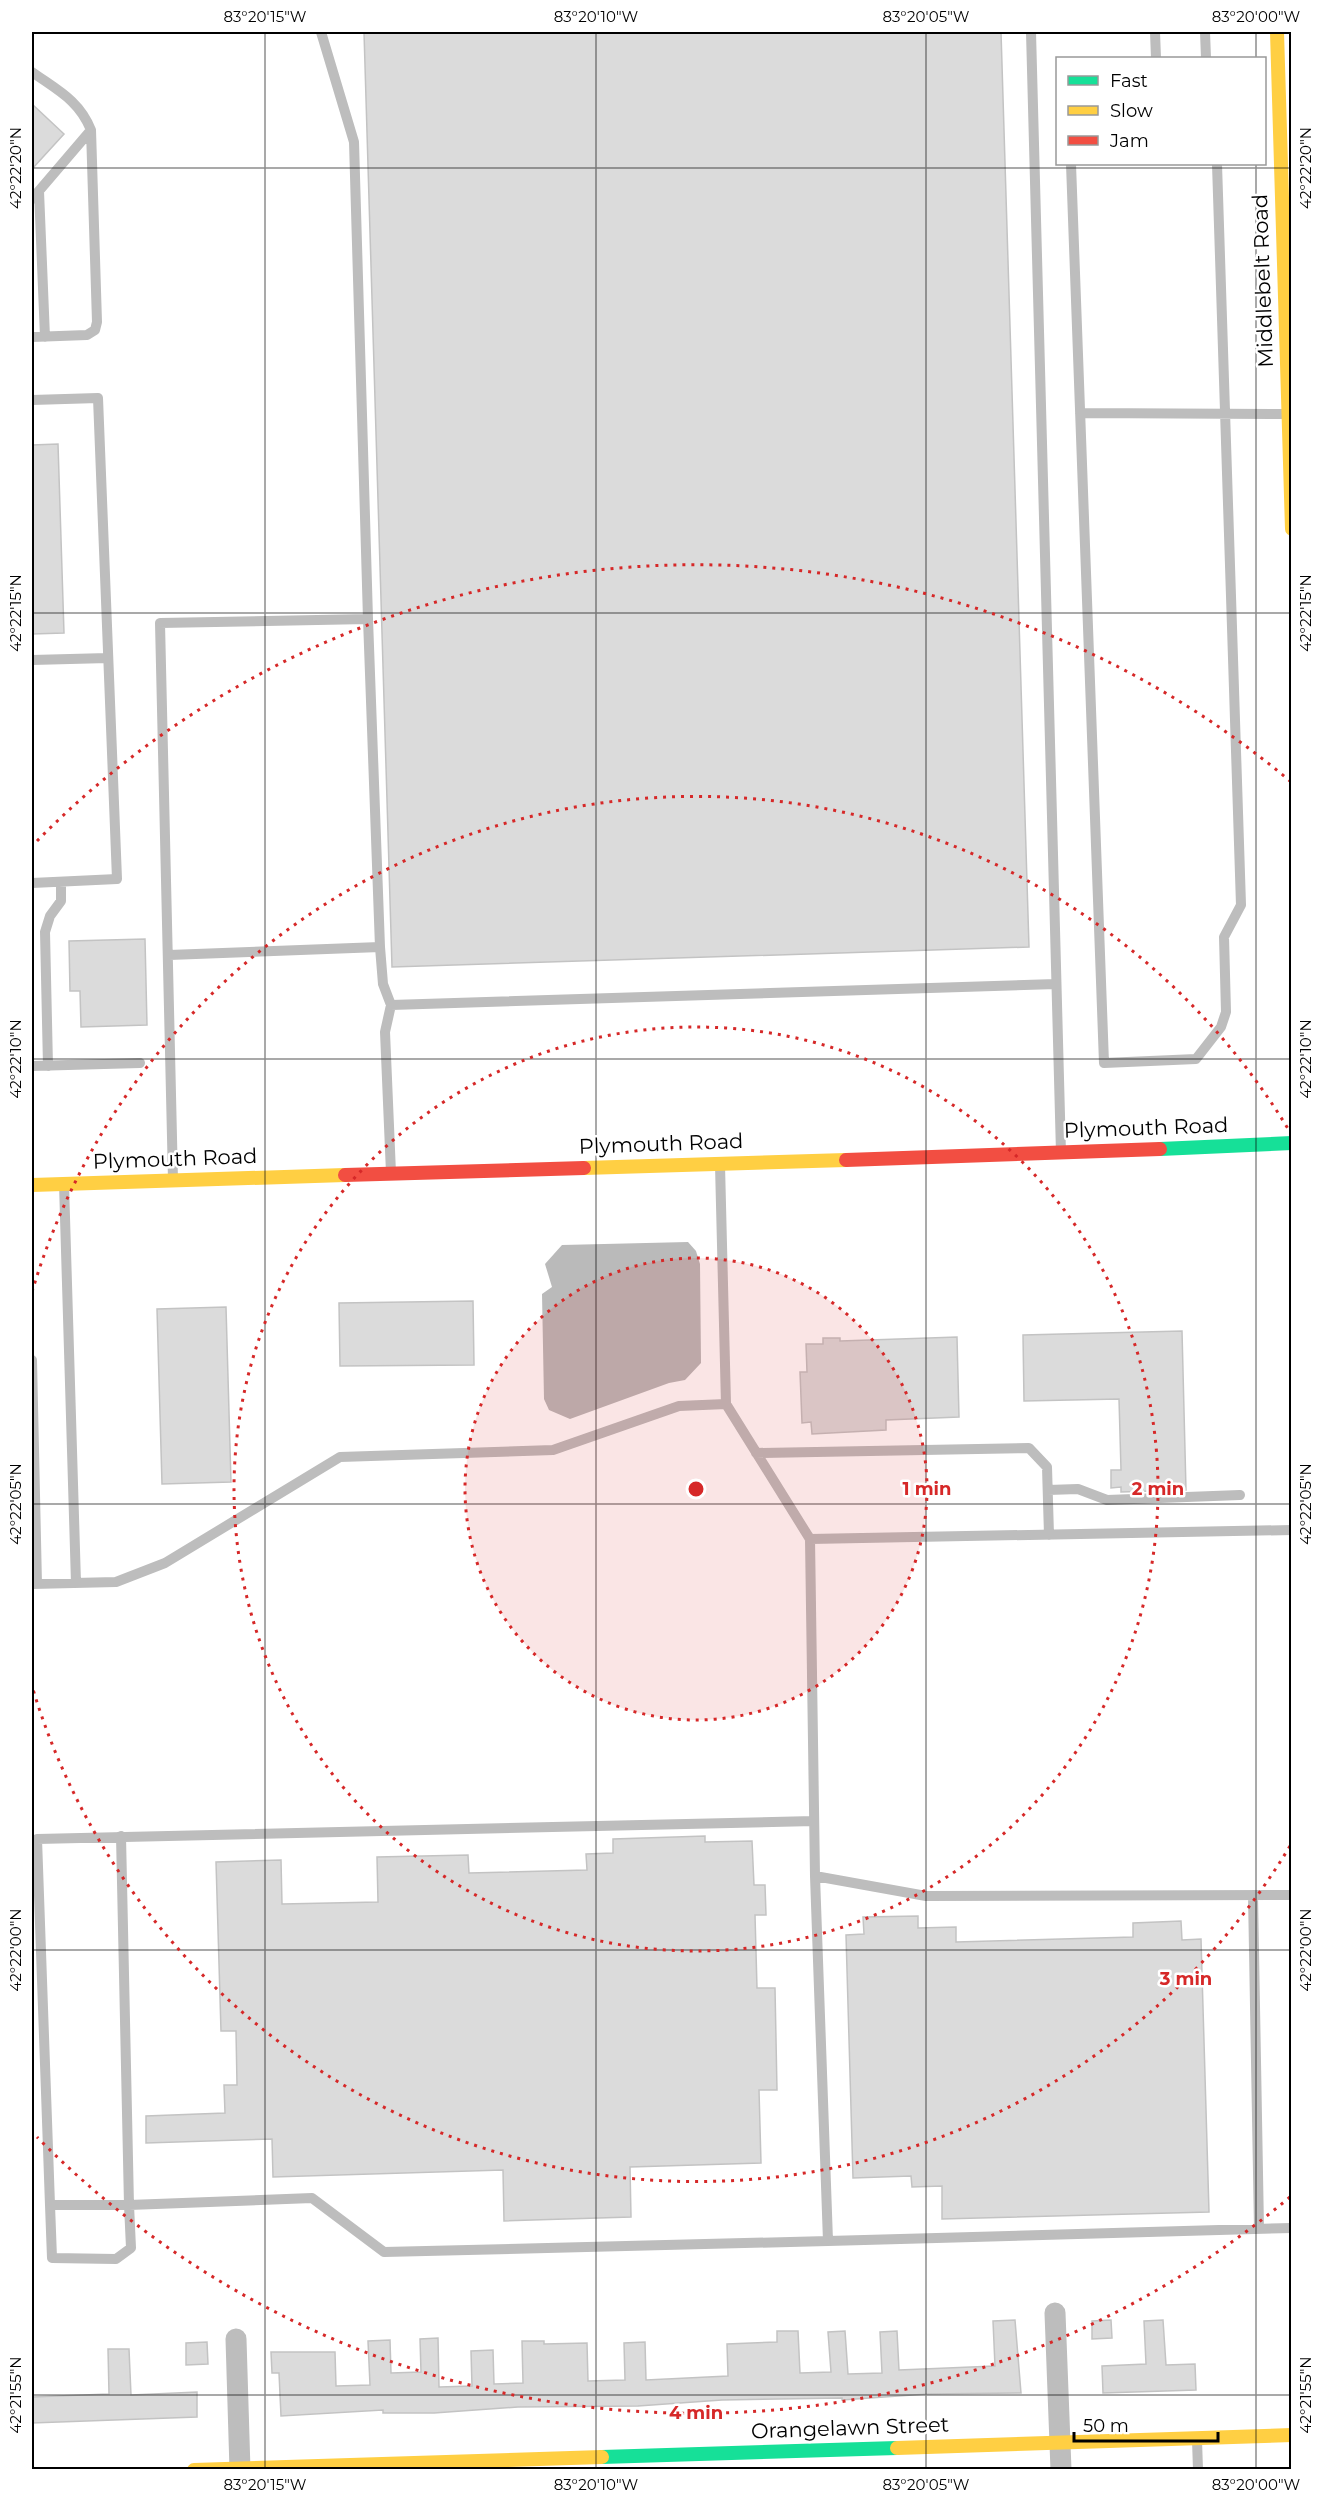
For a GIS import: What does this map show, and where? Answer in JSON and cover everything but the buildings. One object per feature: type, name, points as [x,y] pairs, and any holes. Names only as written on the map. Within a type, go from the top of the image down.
[{"type":"main road","name":"Middlebelt Road","points":[[1277,32],[1285,71],[1288,414],[1292,529]]},
{"type":"main road","name":"Plymouth Road","points":[[32,1185],[1061,1153],[1292,1143]]},
{"type":"main road","name":"Orangelawn Street","points":[[194,2469],[1292,2435]]},
{"type":"street","points":[[1055,2313],[1061,2469]]},
{"type":"street","points":[[236,2339],[240,2469]]},
{"type":"lane","points":[[321,32],[354,142],[380,947],[383,984],[391,1005],[385,1032],[391,1174]]},
{"type":"lane","points":[[1031,32],[1061,1153]]},
{"type":"lane","points":[[1155,32],[1156,57]]},
{"type":"lane","points":[[1205,32],[1206,57]]},
{"type":"lane","points":[[32,72],[84,113],[91,130],[97,322],[95,330],[87,335],[32,337]]},
{"type":"lane","points":[[45,337],[35,195],[91,130]]},
{"type":"lane","points":[[1071,165],[1104,1063],[1196,1059],[1221,1028],[1226,1012],[1224,937],[1241,905],[1217,165]]},
{"type":"lane","points":[[32,400],[98,398],[117,879],[32,883]]},
{"type":"lane","points":[[1080,413],[1288,414]]},
{"type":"lane","points":[[173,1180],[160,623],[368,619]]},
{"type":"lane","points":[[32,660],[108,658]]},
{"type":"lane","points":[[48,1066],[45,932],[50,916],[61,901],[61,882]]},
{"type":"lane","points":[[169,955],[380,947]]},
{"type":"lane","points":[[391,1005],[1056,984]]},
{"type":"lane","points":[[32,1066],[140,1063]]},
{"type":"lane","points":[[720,1163],[726,1404],[810,1539],[815,1876],[828,2241]]},
{"type":"lane","points":[[64,1184],[76,1583]]},
{"type":"lane","points":[[32,1360],[34,1584],[116,1582],[165,1563],[340,1457],[553,1449],[679,1406],[726,1404]]},
{"type":"lane","points":[[756,1453],[1029,1448],[1047,1467],[1049,1534]]},
{"type":"lane","points":[[1048,1490],[1078,1489],[1107,1500],[1240,1495]]},
{"type":"lane","points":[[810,1539],[1292,1530]]},
{"type":"lane","points":[[121,1836],[131,2248],[116,2259],[52,2258],[37,1839],[121,1836],[814,1821]]},
{"type":"lane","points":[[815,1876],[936,1896],[1292,1895]]},
{"type":"lane","points":[[1253,1895],[1259,2228]]},
{"type":"lane","points":[[50,2205],[129,2205],[312,2198],[384,2252],[1292,2228]]},
{"type":"lane","points":[[1197,2438],[1198,2469]]},
{"type":"shaded area","points":[[688,1242],[696,1251],[700,1264],[701,1363],[685,1380],[669,1383],[570,1419],[549,1410],[544,1399],[542,1294],[552,1287],[545,1264],[562,1245]]},
{"type":"traffic: fast","points":[[1160,1149],[1292,1143]]},
{"type":"traffic: fast","points":[[602,2457],[897,2448]]},
{"type":"traffic: slow","points":[[1277,32],[1292,529]]},
{"type":"traffic: slow","points":[[584,1168],[846,1160]]},
{"type":"traffic: slow","points":[[32,1185],[345,1175]]},
{"type":"traffic: slow","points":[[897,2448],[1292,2435]]},
{"type":"traffic: slow","points":[[194,2470],[602,2457]]},
{"type":"traffic: jam","points":[[846,1160],[1160,1149]]},
{"type":"traffic: jam","points":[[345,1175],[584,1168]]}]
